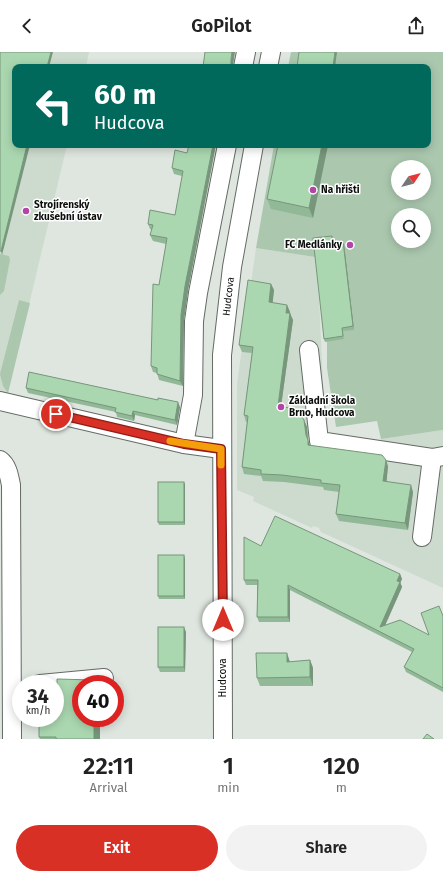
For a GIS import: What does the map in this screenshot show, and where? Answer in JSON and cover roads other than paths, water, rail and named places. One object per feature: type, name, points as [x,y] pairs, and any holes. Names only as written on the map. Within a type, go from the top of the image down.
[{"type":"street","points":[[244,64],[246,52]]},
{"type":"street","points":[[269,64],[271,52]]},
{"type":"street","points":[[184,444],[193,395],[194,321],[198,293],[226,148]]},
{"type":"street","name":"Hudcova","points":[[223,739],[221,449],[222,355],[232,267],[253,148]]},
{"type":"street","points":[[309,350],[319,442],[437,457],[422,536]]},
{"type":"street","points":[[0,401],[184,444],[221,449]]},
{"type":"street","points":[[0,460],[4,463],[9,473],[11,485],[12,739]]},
{"type":"place","name":"Na hřišti","points":[[313,190]]},
{"type":"place","name":"Strojírenský zkušební ústav","points":[[26,211]]},
{"type":"place","name":"FC Medlánky","points":[[350,245]]},
{"type":"place","name":"Základní škola Brno, Hudcova","points":[[281,407]]}]
